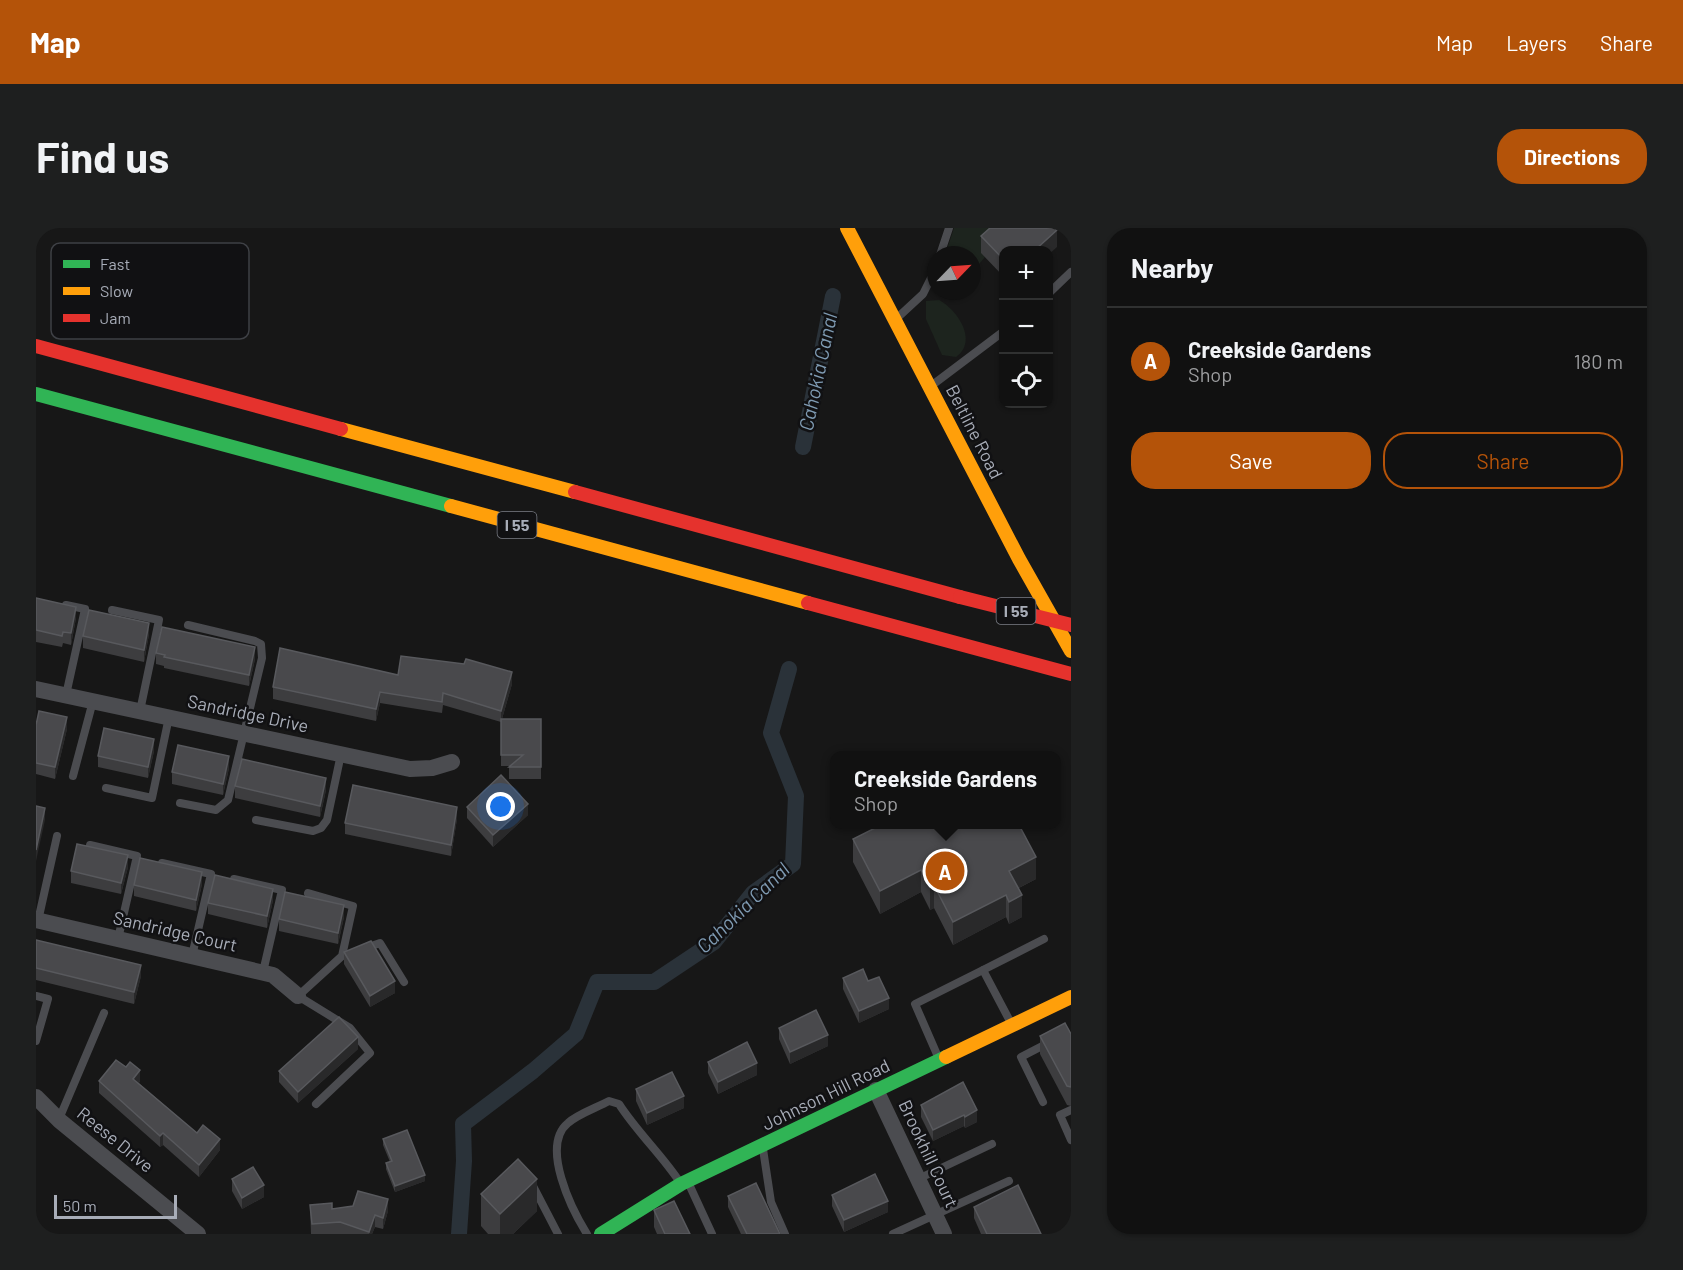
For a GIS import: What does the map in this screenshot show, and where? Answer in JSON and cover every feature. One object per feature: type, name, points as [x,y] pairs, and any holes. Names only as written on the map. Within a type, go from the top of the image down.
[{"type":"main road","name":"Beltline Road","points":[[847,228],[1028,576],[1071,651]]},
{"type":"main road","name":"I 55","points":[[36,346],[960,597],[1071,625]]},
{"type":"main road","name":"I 55","points":[[36,394],[1071,674]]},
{"type":"main road","name":"Johnson Hill Road","points":[[601,1234],[684,1183],[1071,997]]},
{"type":"street","name":"Sandridge Drive","points":[[36,689],[410,769],[432,768],[452,762]]},
{"type":"street","name":"Sandridge Court","points":[[37,921],[263,972],[273,975],[298,996]]},
{"type":"street","name":"Brookhill Court","points":[[876,1090],[944,1234]]},
{"type":"street","name":"Reese Drive","points":[[36,1097],[59,1119],[198,1234]]},
{"type":"lane","points":[[943,246],[949,228]]},
{"type":"lane","points":[[1053,289],[1071,272]]},
{"type":"lane","points":[[895,320],[922,294],[927,285]]},
{"type":"lane","points":[[930,387],[999,336]]},
{"type":"lane","points":[[52,602],[85,609],[66,695]]},
{"type":"lane","points":[[112,610],[159,620],[140,711]]},
{"type":"lane","points":[[180,803],[216,810],[224,805],[262,658],[261,644],[188,625]]},
{"type":"lane","points":[[73,776],[93,701]]},
{"type":"lane","points":[[106,788],[152,798],[169,717]]},
{"type":"lane","points":[[256,820],[313,831],[321,828],[327,820],[341,754]]},
{"type":"lane","points":[[37,921],[57,836]]},
{"type":"lane","points":[[90,845],[137,856],[118,939]]},
{"type":"lane","points":[[162,863],[211,874],[192,956]]},
{"type":"lane","points":[[234,879],[282,890],[263,972]]},
{"type":"lane","points":[[308,893],[353,906],[342,956]]},
{"type":"lane","points":[[940,1060],[915,1005],[1044,939]]},
{"type":"lane","points":[[316,1104],[370,1053],[350,1028],[298,996],[342,956],[380,943],[404,982]]},
{"type":"lane","points":[[983,970],[1012,1025]]},
{"type":"lane","points":[[36,996],[48,999],[36,1041]]},
{"type":"lane","points":[[59,1119],[104,1013]]},
{"type":"lane","points":[[1043,1102],[1022,1057],[1062,1035]]},
{"type":"lane","points":[[587,1234],[576,1216],[557,1161],[557,1140],[567,1123],[609,1101],[619,1104],[636,1129],[653,1145],[684,1183],[712,1234]]},
{"type":"lane","points":[[1071,1110],[1060,1115],[1071,1140]]},
{"type":"lane","points":[[918,1179],[992,1144]]},
{"type":"lane","points":[[762,1145],[771,1202],[785,1234]]},
{"type":"lane","points":[[527,1175],[558,1234]]},
{"type":"lane","points":[[893,1234],[1009,1180]]},
{"type":"shaded area","points":[[954,228],[1008,228],[982,253],[985,257],[981,262],[981,246],[948,246]]},
{"type":"shaded area","points":[[939,300],[946,304],[958,318],[965,334],[965,342],[963,350],[956,357],[942,355],[926,319],[926,301]]},
{"type":"building","points":[[990,228],[1055,228],[1057,230],[1039,246],[999,246],[999,255],[981,236]]},
{"type":"building","points":[[36,598],[76,607],[71,633],[63,632],[62,636],[36,630]]},
{"type":"building","points":[[89,610],[149,623],[144,650],[83,636]]},
{"type":"building","points":[[162,627],[255,647],[249,675],[164,657],[165,655],[156,653]]},
{"type":"building","points":[[280,648],[398,675],[401,656],[464,664],[466,659],[512,672],[501,711],[443,693],[442,702],[380,692],[376,709],[273,687]]},
{"type":"building","points":[[39,711],[67,717],[55,767],[36,763],[36,725]]},
{"type":"building","points":[[501,719],[541,719],[541,767],[509,767],[523,755],[501,755]]},
{"type":"building","points":[[104,728],[154,739],[148,767],[98,756]]},
{"type":"building","points":[[178,745],[229,756],[223,784],[172,772]]},
{"type":"building","points":[[242,759],[326,778],[320,806],[235,786]]},
{"type":"building","points":[[501,775],[528,804],[493,835],[467,807]]},
{"type":"building","points":[[353,785],[457,807],[451,845],[345,823]]},
{"type":"building","points":[[36,806],[45,808],[36,850]]},
{"type":"building","points":[[873,829],[1021,829],[1036,857],[1009,871],[1022,895],[1009,902],[1006,895],[953,922],[934,885],[930,887],[921,870],[880,891],[853,839]]},
{"type":"building","points":[[77,844],[128,855],[121,883],[71,871]]},
{"type":"building","points":[[140,858],[202,872],[196,900],[134,885]]},
{"type":"building","points":[[215,875],[273,889],[267,916],[208,903]]},
{"type":"building","points":[[285,892],[344,905],[338,933],[279,919]]},
{"type":"building","points":[[36,940],[141,965],[134,992],[36,968]]},
{"type":"building","points":[[371,941],[395,981],[370,996],[344,952]]},
{"type":"building","points":[[863,969],[868,981],[879,977],[889,998],[859,1011],[843,978]]},
{"type":"building","points":[[816,1010],[828,1035],[790,1052],[779,1028]]},
{"type":"building","points":[[339,1017],[358,1037],[298,1092],[279,1071]]},
{"type":"building","points":[[1065,1023],[1071,1034],[1071,1087],[1067,1086],[1040,1036]]},
{"type":"building","points":[[747,1042],[757,1063],[718,1082],[708,1062]]},
{"type":"building","points":[[116,1060],[126,1067],[130,1062],[140,1070],[133,1079],[197,1133],[203,1125],[220,1139],[199,1165],[163,1133],[160,1136],[99,1081]]},
{"type":"building","points":[[672,1072],[684,1096],[647,1113],[636,1089]]},
{"type":"building","points":[[963,1082],[977,1110],[933,1130],[921,1105]]},
{"type":"building","points":[[407,1130],[425,1175],[395,1186],[386,1163],[392,1161],[383,1139]]},
{"type":"building","points":[[518,1159],[537,1179],[500,1214],[481,1194]]},
{"type":"building","points":[[253,1167],[264,1185],[242,1198],[232,1179]]},
{"type":"building","points":[[875,1174],[888,1201],[844,1220],[832,1195]]},
{"type":"building","points":[[756,1183],[780,1234],[747,1234],[728,1196]]},
{"type":"building","points":[[1018,1185],[1041,1234],[987,1234],[974,1207]]},
{"type":"building","points":[[358,1191],[388,1199],[383,1218],[375,1215],[369,1232],[340,1222],[312,1224],[310,1205],[332,1203],[332,1209],[353,1206]]},
{"type":"building","points":[[674,1201],[690,1234],[665,1234],[654,1210]]},
{"type":"waterway","name":"Cahokia Canal","points":[[803,447],[833,296]]},
{"type":"waterway","name":"Cahokia Canal","points":[[459,1234],[464,1161],[463,1124],[533,1071],[576,1034],[597,982],[654,982],[714,942],[753,893],[793,864],[796,796],[771,733],[789,669]]},
{"type":"traffic: fast","points":[[36,394],[451,506]]},
{"type":"traffic: fast","points":[[601,1234],[681,1184],[946,1057]]},
{"type":"traffic: slow","points":[[847,228],[1019,559],[1071,651]]},
{"type":"traffic: slow","points":[[341,429],[575,492]]},
{"type":"traffic: slow","points":[[451,506],[808,603]]},
{"type":"traffic: slow","points":[[946,1057],[1071,997]]},
{"type":"traffic: jam","points":[[36,346],[341,429]]},
{"type":"traffic: jam","points":[[575,492],[960,597]]},
{"type":"traffic: jam","points":[[960,597],[1071,625]]},
{"type":"traffic: jam","points":[[808,603],[1071,674]]},
{"type":"place","name":"Creekside Gardens","points":[[945,871]]}]
